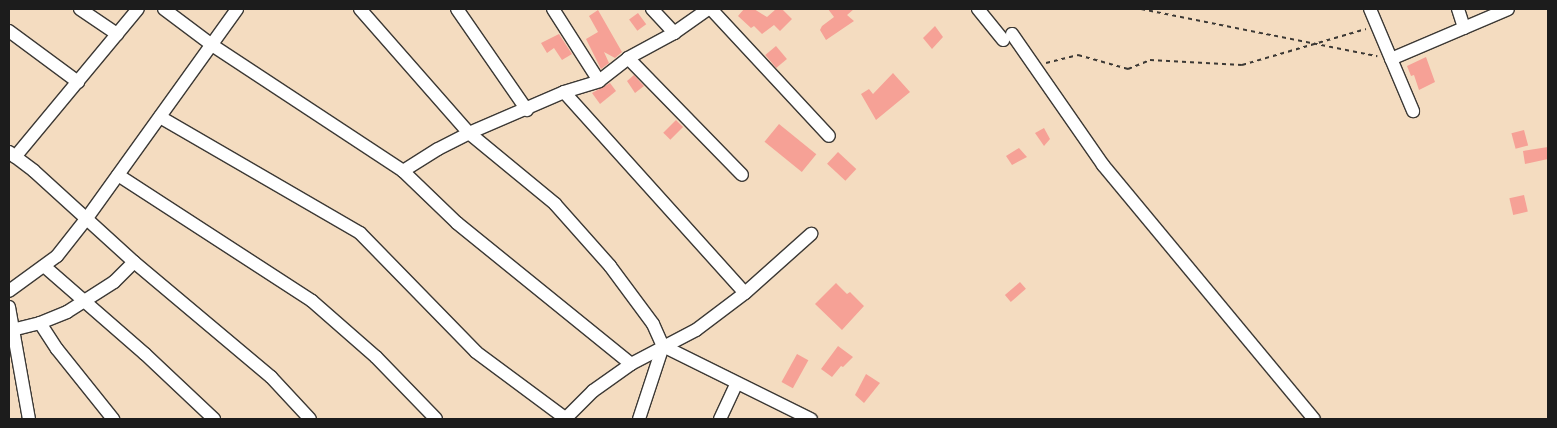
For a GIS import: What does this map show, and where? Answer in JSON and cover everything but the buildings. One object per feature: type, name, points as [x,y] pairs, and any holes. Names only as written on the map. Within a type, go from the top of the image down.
[{"type":"street","points":[[80,9],[117,34]]},
{"type":"street","points":[[138,9],[78,82],[12,155],[87,218],[134,262],[271,377],[310,419]]},
{"type":"street","points":[[164,9],[212,45],[403,171],[457,223],[631,364]]},
{"type":"street","points":[[9,291],[57,256],[87,218],[237,9]]},
{"type":"street","points":[[360,9],[469,134],[555,204],[610,266],[653,324],[663,346],[736,384],[812,419]]},
{"type":"street","points":[[457,9],[527,110]]},
{"type":"street","points":[[553,9],[599,81]]},
{"type":"street","points":[[652,9],[674,33]]},
{"type":"street","points":[[403,171],[438,149],[469,134],[527,110],[564,92],[599,81],[628,58],[674,33],[709,9],[829,136]]},
{"type":"street","points":[[978,9],[1034,66],[1103,165],[1314,419]]},
{"type":"street","points":[[1370,9],[1414,112]]},
{"type":"street","points":[[1458,9],[1464,28]]},
{"type":"street","points":[[1391,60],[1508,9]]},
{"type":"street","points":[[9,31],[78,82]]},
{"type":"street","points":[[628,58],[742,175]]},
{"type":"street","points":[[564,92],[745,293]]},
{"type":"street","points":[[160,117],[360,233],[476,352],[565,419],[593,391],[631,364],[696,330],[745,293],[811,234]]},
{"type":"street","points":[[118,175],[312,302],[376,357],[436,419]]},
{"type":"street","points":[[12,330],[40,324],[86,302],[114,282],[134,262]]},
{"type":"street","points":[[44,266],[146,354],[214,419]]},
{"type":"street","points":[[9,307],[29,419]]},
{"type":"street","points":[[40,324],[57,349],[113,419]]},
{"type":"street","points":[[639,419],[663,346]]},
{"type":"street","points":[[720,419],[736,384]]},
{"type":"path","points":[[1142,9],[1391,60]]},
{"type":"path","points":[[1034,66],[1078,55],[1128,70],[1150,60],[1242,65],[1377,25]]}]
